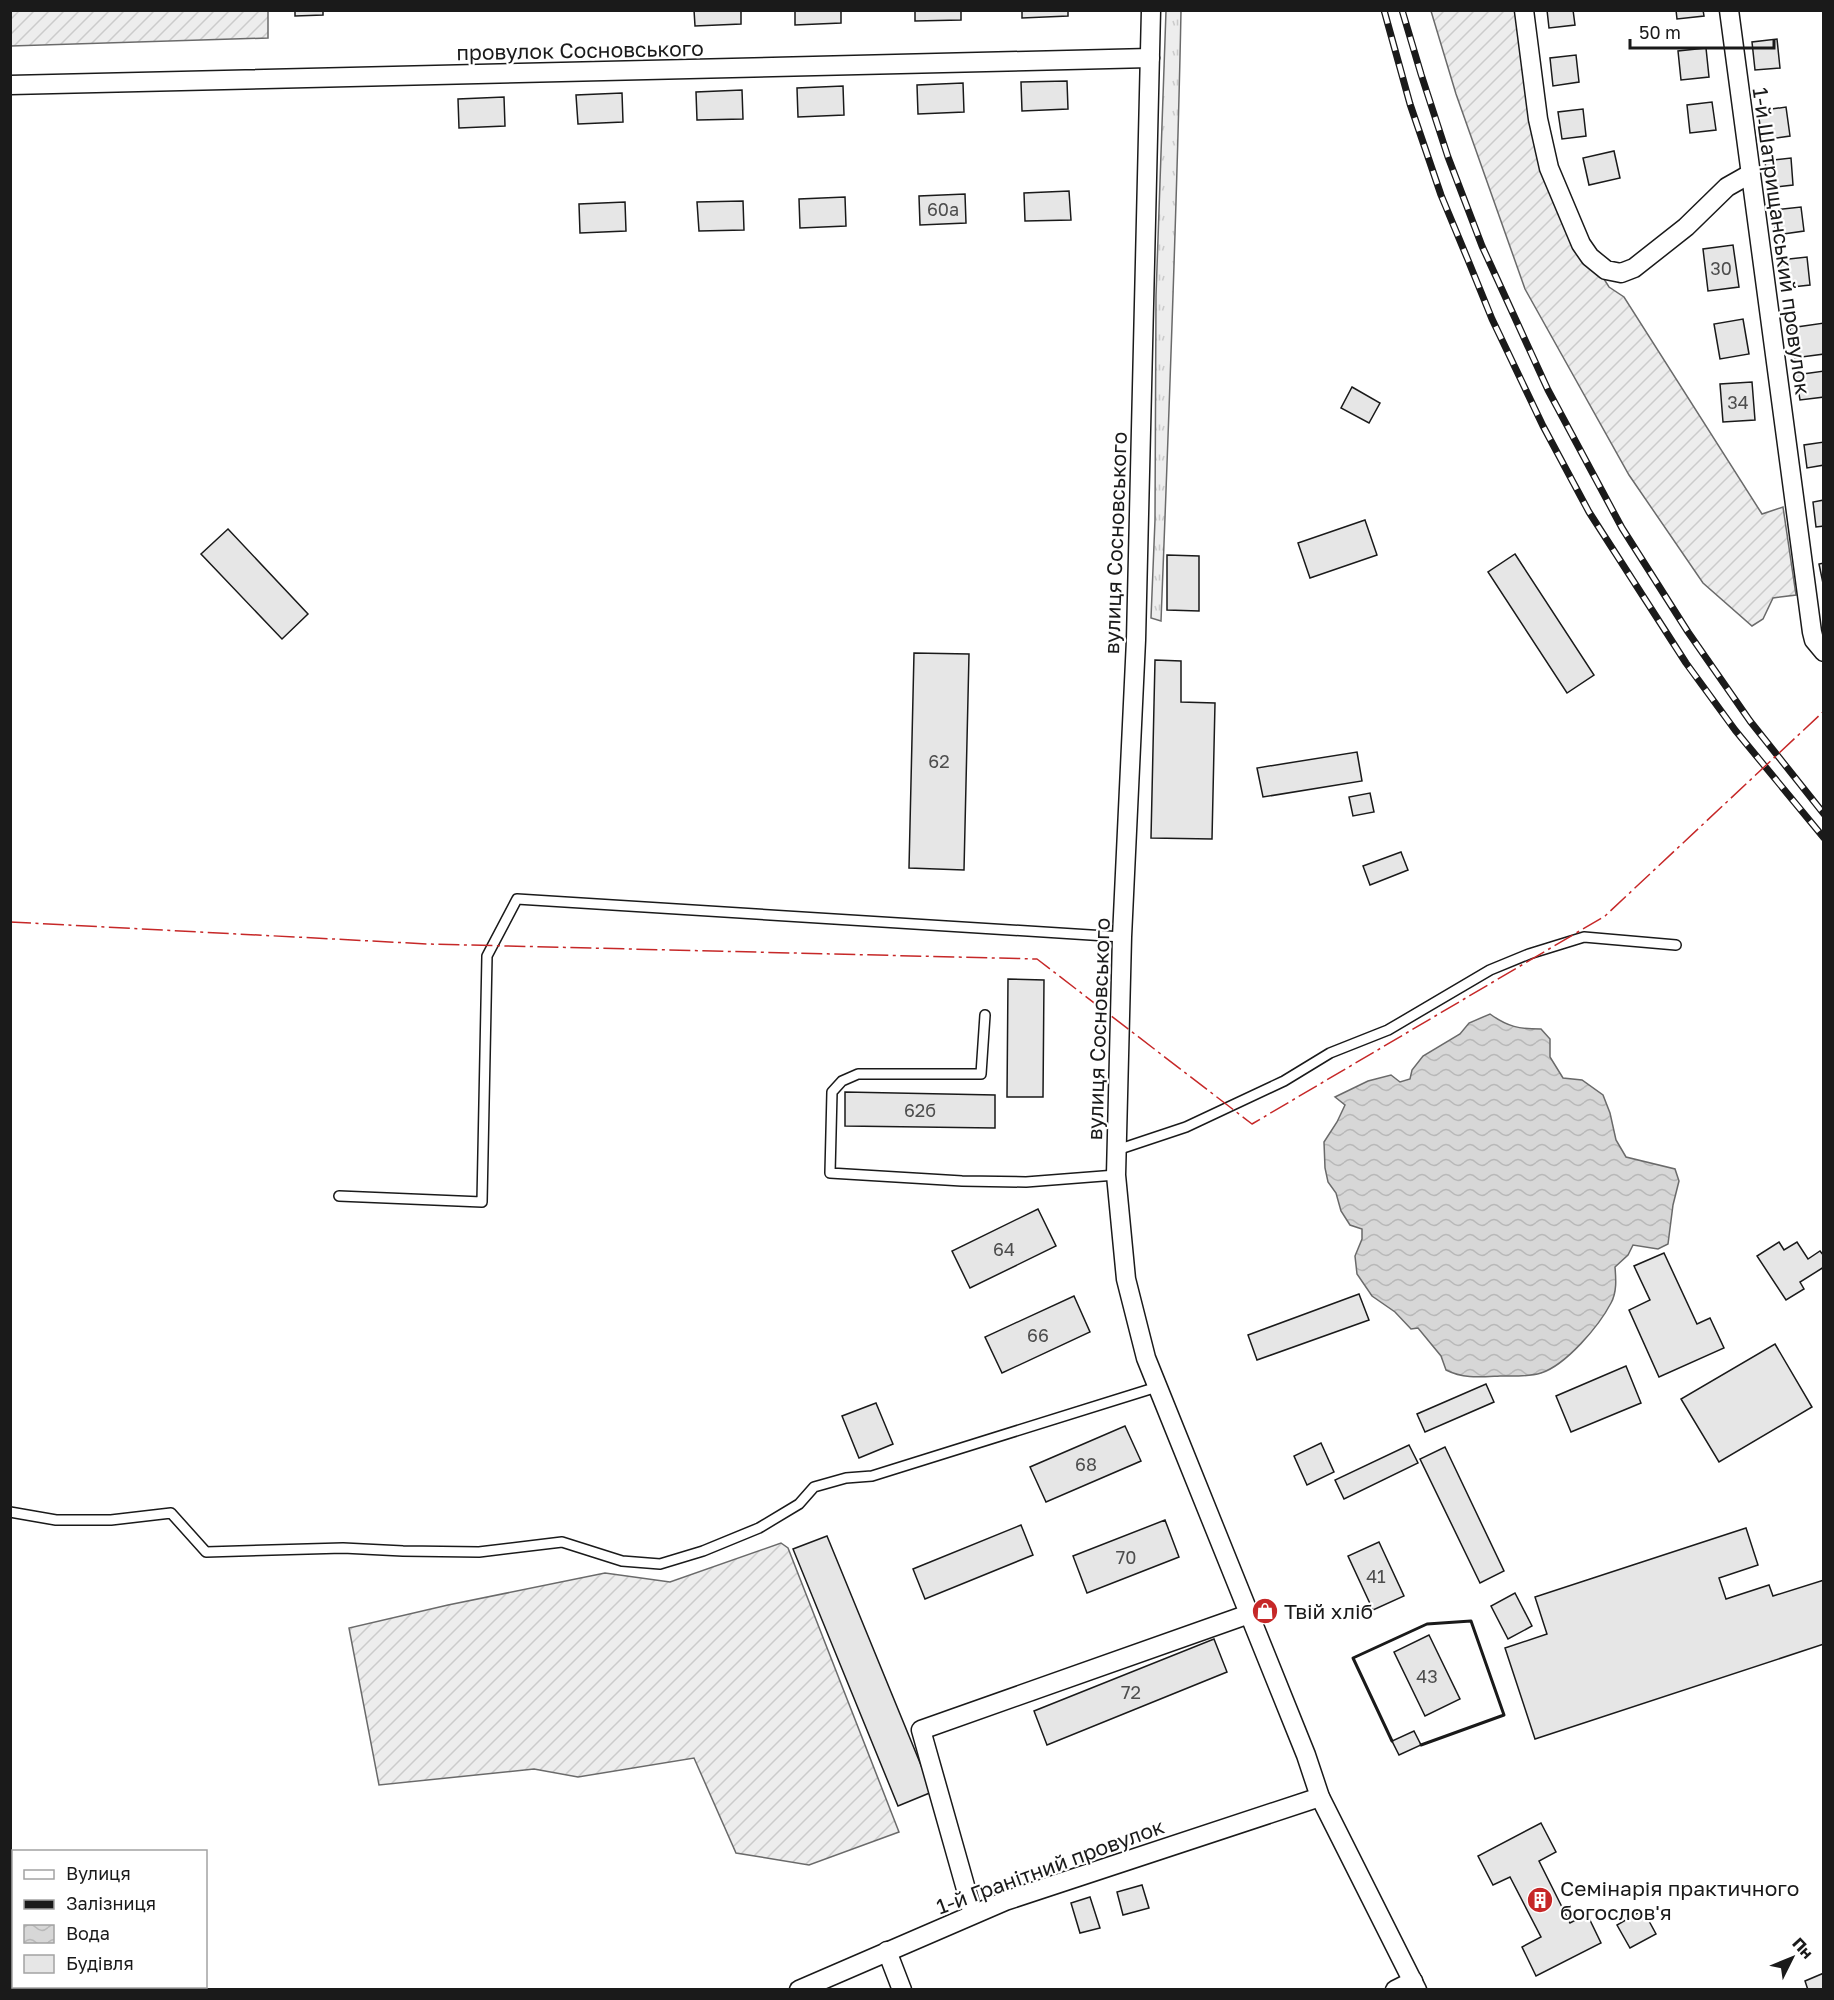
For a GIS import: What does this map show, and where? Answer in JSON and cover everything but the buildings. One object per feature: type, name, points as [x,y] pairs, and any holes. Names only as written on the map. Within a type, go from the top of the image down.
[{"type":"street","name":"вулиця Сосновського","points":[[1151,10],[1136,640],[1122,937],[1116,1175],[1126,1279],[1146,1358],[1306,1755],[1320,1797],[1415,1985]]},
{"type":"street","points":[[1524,10],[1538,119],[1549,168],[1581,244],[1590,256],[1606,270],[1621,273],[1639,265],[1686,227],[1726,187],[1750,174]]},
{"type":"street","name":"1-й Шатрищанський провулок","points":[[1729,10],[1812,632],[1814,640],[1824,652]]},
{"type":"street","name":"провулок Сосновського","points":[[10,85],[1150,58]]},
{"type":"street","points":[[973,1914],[921,1730],[1249,1614]]},
{"type":"street","name":"1-й Гранітний провулок","points":[[799,1989],[1005,1901],[1320,1797]]},
{"type":"street","points":[[887,1951],[902,1989]]},
{"type":"street","points":[[1395,1989],[1415,1985]]},
{"type":"lane","points":[[339,1196],[482,1202],[487,956],[517,899],[1122,937]]},
{"type":"lane","points":[[1117,1150],[1185,1127],[1284,1081],[1330,1053],[1388,1030],[1490,970],[1529,954],[1584,937],[1676,945]]},
{"type":"lane","points":[[985,1015],[981,1074],[858,1074],[842,1081],[832,1092],[830,1173],[962,1181],[1026,1182],[1116,1175]]},
{"type":"lane","points":[[10,1512],[56,1520],[111,1520],[171,1513],[206,1552],[343,1548],[479,1552],[561,1542],[622,1561],[660,1564],[703,1551],[759,1528],[799,1504],[814,1487],[846,1478],[872,1476],[1157,1387]]},
{"type":"green space","points":[[10,11],[268,11],[268,38],[11,46]]},
{"type":"green space","points":[[1166,11],[1181,11],[1161,621],[1151,618],[1155,520],[1156,296]]},
{"type":"green space","points":[[1431,11],[1516,11],[1532,126],[1597,268],[1609,287],[1624,297],[1762,514],[1783,507],[1796,595],[1773,598],[1763,619],[1752,626],[1703,583],[1629,475],[1525,289],[1456,94]]},
{"type":"green space","points":[[781,1543],[788,1548],[899,1832],[809,1865],[736,1853],[694,1758],[578,1777],[534,1769],[379,1785],[349,1628],[605,1573],[670,1582]]},
{"type":"water","points":[[1490,1014],[1514,1026],[1541,1029],[1550,1039],[1550,1057],[1563,1078],[1582,1080],[1603,1095],[1616,1140],[1626,1157],[1675,1169],[1679,1181],[1668,1244],[1658,1249],[1633,1245],[1628,1255],[1615,1267],[1616,1281],[1611,1303],[1599,1323],[1581,1344],[1561,1362],[1541,1373],[1472,1377],[1446,1370],[1441,1356],[1418,1328],[1411,1329],[1395,1312],[1372,1296],[1357,1274],[1355,1256],[1362,1239],[1362,1229],[1350,1225],[1341,1211],[1336,1193],[1328,1182],[1324,1142],[1345,1105],[1335,1097],[1368,1081],[1391,1075],[1400,1082],[1410,1079],[1412,1070],[1423,1056],[1460,1034],[1469,1023]]},
{"type":"railway","points":[[1384,10],[1410,104],[1441,195],[1492,319],[1543,426],[1589,512],[1686,663],[1735,730],[1824,838]]},
{"type":"railway","points":[[1402,10],[1448,157],[1482,246],[1548,390],[1622,528],[1688,632],[1750,721],[1824,814]]},
{"type":"wall","points":[[1392,1741],[1353,1658],[1427,1624],[1471,1621],[1504,1715],[1421,1745]]},
{"type":"power","points":[[10,922],[428,944],[1037,959],[1252,1124],[1605,916],[1824,711]]},
{"type":"place","name":"Твій хліб","points":[[1265,1611]]},
{"type":"place","name":"Семінарія практичного богослов'я","points":[[1540,1900]]}]
